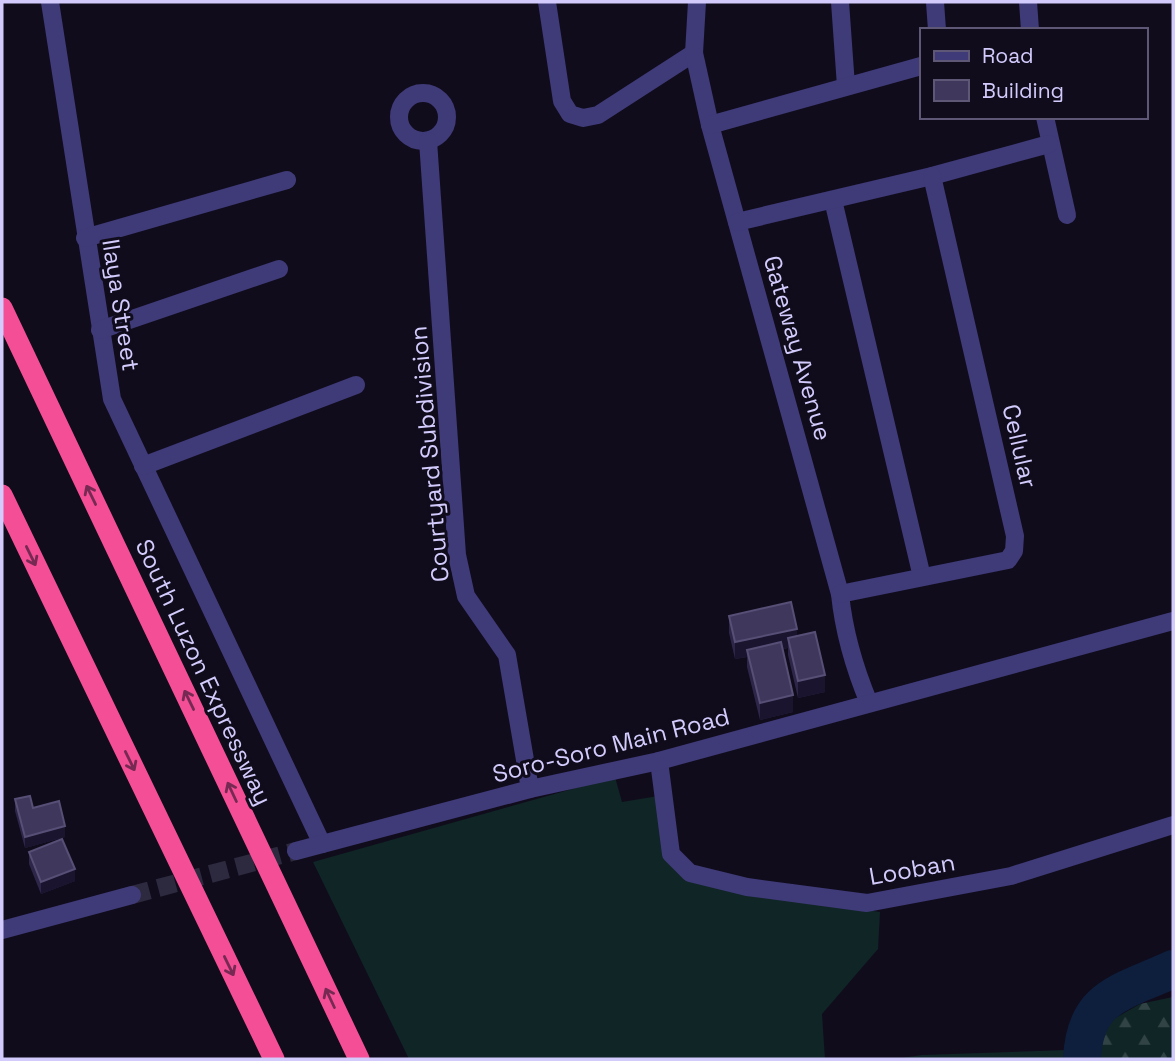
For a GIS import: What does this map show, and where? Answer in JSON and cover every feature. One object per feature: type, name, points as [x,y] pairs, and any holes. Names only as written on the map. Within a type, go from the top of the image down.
[{"type":"highway","name":"South Luzon Expressway","points":[[2,308],[359,1059]]},
{"type":"highway","points":[[2,495],[274,1059]]},
{"type":"street","name":"Ilaya Street","points":[[50,2],[112,400],[322,844]]},
{"type":"street","points":[[547,2],[562,101],[570,114],[583,118],[598,115],[694,52]]},
{"type":"street","name":"Gateway Avenue","points":[[697,2],[694,52],[710,125],[840,594],[844,629],[853,666],[869,704]]},
{"type":"street","points":[[839,2],[846,86]]},
{"type":"street","points":[[934,2],[937,28]]},
{"type":"street","points":[[1028,2],[1030,28]]},
{"type":"street","points":[[710,125],[920,66]]},
{"type":"street","points":[[1045,119],[1067,215]]},
{"type":"street","name":"Courtyard Subdivision","points":[[428,141],[457,555],[466,596],[507,655],[530,789]]},
{"type":"street","points":[[737,222],[932,176],[1049,144]]},
{"type":"street","name":"Cellular","points":[[840,594],[1008,560],[1014,551],[1015,536],[932,176]]},
{"type":"street","points":[[85,238],[287,180]]},
{"type":"street","points":[[833,200],[922,577]]},
{"type":"street","points":[[100,331],[279,269]]},
{"type":"street","points":[[143,466],[356,385]]},
{"type":"street","name":"Soro-Soro Main Road","points":[[296,851],[530,789],[659,761],[1173,621]]},
{"type":"street","name":"Looban","points":[[659,761],[671,854],[690,873],[747,887],[866,903],[1011,876],[1173,825]]},
{"type":"street","points":[[2,930],[132,895]]},
{"type":"green space","points":[[615,777],[622,802],[658,796],[669,859],[778,896],[880,912],[878,949],[822,1014],[825,1059],[409,1059],[313,862]]},
{"type":"green space","points":[[1173,997],[1173,1059],[1097,1059],[1105,1024],[1140,1004]]},
{"type":"green space","points":[[1067,1050],[1068,1059],[894,1059],[922,1055]]},
{"type":"building","points":[[791,602],[797,629],[735,642],[729,616]]},
{"type":"building","points":[[815,632],[825,675],[798,681],[788,638]]},
{"type":"building","points":[[781,642],[793,695],[760,703],[747,650]]},
{"type":"building","points":[[30,796],[33,808],[59,801],[65,826],[25,837],[15,799]]},
{"type":"building","points":[[62,839],[75,869],[41,882],[29,852]]},
{"type":"waterway","points":[[1082,1059],[1090,1021],[1099,1009],[1123,991],[1173,969]]},
{"type":"tunnel","points":[[132,895],[296,851]]}]
